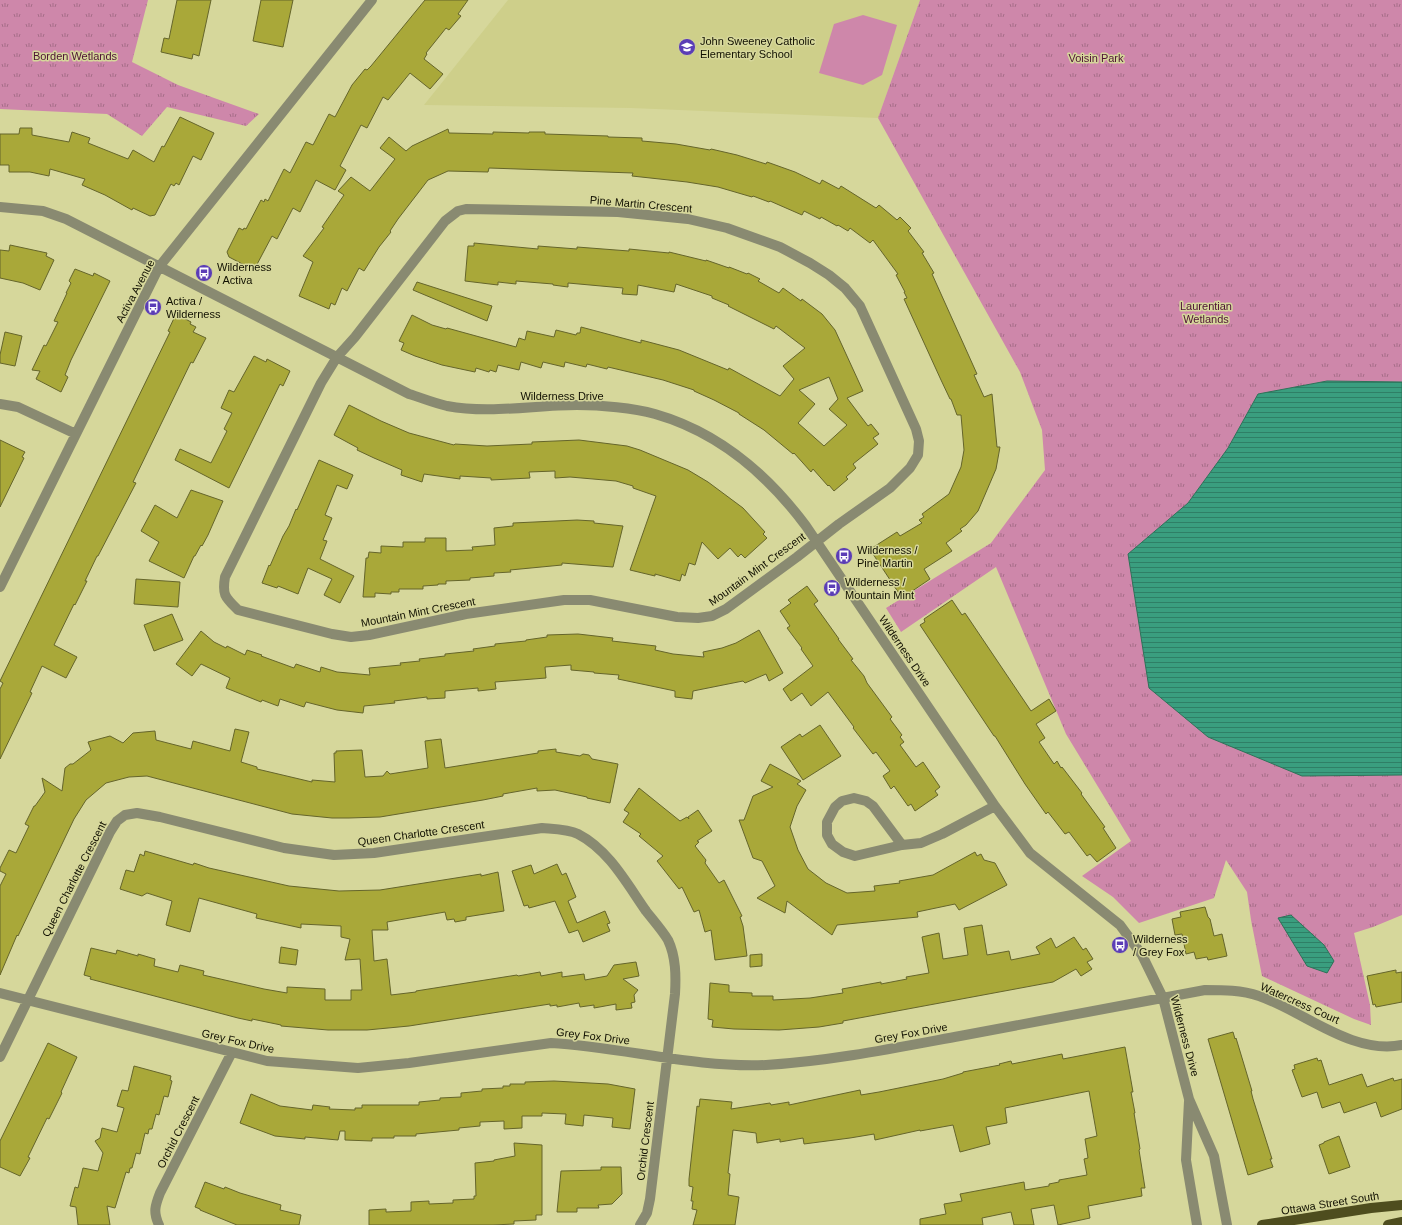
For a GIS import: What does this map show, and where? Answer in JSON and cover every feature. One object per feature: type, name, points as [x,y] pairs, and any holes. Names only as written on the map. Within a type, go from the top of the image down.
[{"type":"main road","name":"Ottawa Street South","points":[[1262,1225],[1402,1204]]},
{"type":"main road","points":[[1388,1225],[1402,1222]]},
{"type":"street","name":"Activa Avenue","points":[[0,587],[159,267],[372,0]]},
{"type":"street","name":"Wilderness Drive","points":[[0,207],[43,211],[66,219],[409,394],[446,406],[465,408],[490,409],[578,405],[629,409],[655,414],[693,428],[737,455],[765,479],[795,511],[817,541],[995,806],[1030,853],[1120,925],[1142,955],[1163,998],[1189,1100],[1214,1156],[1227,1225]]},
{"type":"street","name":"Pine Martin Crescent","points":[[337,357],[355,337],[445,221],[458,211],[466,209],[618,212],[688,219],[727,228],[780,247],[829,275],[845,288],[860,306],[916,429],[919,441],[918,455],[910,468],[890,488],[817,541]]},
{"type":"street","name":"Mountain Mint Crescent","points":[[337,357],[321,383],[225,577],[223,590],[228,600],[238,610],[332,634],[351,637],[369,635],[466,614],[564,600],[590,600],[677,617],[698,618],[712,616],[726,609],[817,541]]},
{"type":"street","points":[[0,404],[18,407],[76,434]]},
{"type":"street","points":[[902,845],[873,806],[866,801],[854,798],[842,801],[835,807],[827,822],[827,835],[832,844],[843,852],[855,856],[902,845],[920,843],[942,834],[995,806]]},
{"type":"street","name":"Queen Charlotte Crescent","points":[[28,1000],[110,832],[117,821],[126,815],[137,813],[160,817],[284,848],[334,855],[374,854],[542,828],[559,829],[577,834],[596,846],[610,861],[668,940],[674,958],[676,974],[667,1059]]},
{"type":"street","name":"Watercress Court","points":[[1163,998],[1205,990],[1231,990],[1260,996],[1342,1036],[1366,1044],[1392,1047],[1402,1045]]},
{"type":"street","name":"Grey Fox Drive","points":[[0,993],[267,1061],[358,1068],[409,1063],[551,1043],[574,1044],[667,1059],[714,1064],[765,1065],[847,1056],[1163,998]]},
{"type":"street","points":[[0,1057],[28,1000]]},
{"type":"street","name":"Orchid Crescent","points":[[159,1225],[155,1217],[155,1206],[160,1193],[232,1052]]},
{"type":"street","name":"Orchid Crescent","points":[[640,1225],[647,1213],[650,1199],[667,1059]]},
{"type":"street","name":"Wilderness Drive","points":[[1189,1100],[1186,1160],[1197,1225]]},
{"type":"shaded area","name":"John Sweeney Catholic Elementary School","points":[[508,0],[920,0],[878,118],[631,108],[424,105]]},
{"type":"shaded area","points":[[1327,381],[1402,382],[1402,775],[1302,776],[1208,737],[1149,688],[1128,554],[1188,503],[1228,448],[1258,394]]},
{"type":"shaded area","points":[[1291,915],[1324,945],[1334,961],[1327,973],[1307,966],[1278,918]]},
{"type":"green space","name":"Borden Wetlands","points":[[0,0],[148,0],[132,62],[178,85],[259,114],[246,126],[167,107],[142,136],[107,114],[0,109]]},
{"type":"green space","name":"Laurentian Wetlands","points":[[920,0],[1402,0],[1402,915],[1354,933],[1370,1005],[1371,1025],[1354,1019],[1262,976],[1247,892],[1226,860],[1214,898],[1139,923],[1113,897],[1082,876],[1131,841],[1066,734],[996,567],[901,632],[886,608],[991,543],[1045,470],[1042,430],[1020,372],[878,118]]},
{"type":"green space","points":[[863,15],[897,25],[882,75],[863,85],[819,73],[834,24]]},
{"type":"building","points":[[177,0],[211,0],[199,56],[193,54],[192,59],[161,52],[164,38],[169,39]]},
{"type":"building","points":[[261,0],[293,0],[283,47],[253,41]]},
{"type":"building","points":[[425,0],[468,0],[458,14],[461,16],[449,30],[446,28],[426,53],[427,54],[424,59],[443,74],[430,89],[410,73],[388,100],[383,97],[367,128],[361,125],[340,166],[346,170],[335,190],[316,180],[300,212],[293,208],[277,239],[272,236],[254,270],[229,257],[227,252],[239,228],[243,230],[244,228],[246,229],[261,200],[264,202],[265,199],[268,201],[284,169],[290,173],[306,142],[313,145],[329,114],[335,117],[352,85],[365,69],[367,70],[371,66]]},
{"type":"building","points":[[180,117],[214,133],[201,160],[193,156],[179,185],[176,183],[174,186],[171,184],[155,215],[150,216],[133,208],[132,210],[105,195],[82,185],[85,179],[50,169],[49,176],[30,172],[9,172],[9,165],[0,165],[0,134],[19,134],[20,128],[32,128],[32,135],[69,142],[72,132],[90,138],[88,143],[128,159],[133,150],[154,162]]},
{"type":"building","points":[[448,129],[449,133],[493,134],[493,132],[545,132],[545,134],[642,138],[642,141],[711,149],[766,164],[767,162],[795,172],[820,184],[822,180],[839,189],[841,186],[876,208],[879,205],[897,220],[900,217],[911,228],[908,231],[924,252],[922,253],[934,273],[932,274],[977,374],[974,375],[984,397],[992,394],[997,447],[1000,447],[996,469],[978,511],[966,525],[960,529],[962,531],[946,543],[952,551],[924,569],[930,579],[902,598],[873,554],[875,552],[872,548],[897,532],[900,536],[922,523],[919,520],[924,517],[922,514],[949,494],[961,467],[964,450],[961,415],[957,415],[904,299],[907,298],[896,275],[898,274],[873,240],[870,243],[850,228],[848,231],[821,217],[820,219],[804,211],[802,215],[770,201],[769,202],[753,196],[752,197],[718,187],[632,176],[633,173],[489,168],[488,172],[448,171],[428,180],[398,219],[390,231],[391,232],[379,247],[364,271],[359,268],[347,291],[342,288],[335,305],[331,303],[329,309],[299,296],[313,262],[303,256],[324,228],[322,227],[344,195],[338,191],[351,177],[370,191],[395,159],[380,148],[389,137],[406,151],[412,146]]},
{"type":"building","points":[[474,243],[538,249],[538,246],[577,249],[577,247],[669,252],[706,260],[747,274],[748,273],[760,279],[758,281],[779,293],[783,288],[801,301],[802,299],[822,314],[835,330],[863,391],[847,398],[868,426],[871,424],[879,434],[873,438],[878,444],[853,464],[856,468],[846,477],[848,479],[834,491],[813,469],[811,472],[794,453],[793,454],[764,430],[739,413],[694,390],[663,380],[608,367],[607,369],[587,364],[586,367],[565,362],[564,367],[543,362],[541,368],[521,362],[519,370],[498,365],[496,372],[490,370],[489,372],[476,368],[475,372],[442,365],[401,350],[404,343],[399,341],[412,315],[432,325],[516,347],[519,338],[525,340],[527,331],[554,337],[556,330],[576,335],[577,333],[580,333],[581,327],[641,343],[641,340],[679,350],[728,370],[729,368],[780,396],[794,379],[783,366],[805,348],[776,326],[774,329],[728,306],[729,305],[712,298],[712,296],[676,284],[674,292],[638,285],[637,295],[622,294],[623,288],[568,283],[568,287],[553,284],[516,281],[516,284],[498,282],[498,285],[465,281],[468,246],[474,246]],"holes":[[[829,377],[838,399],[829,409],[847,425],[824,446],[798,423],[815,404],[799,390]]]},
{"type":"building","points":[[10,245],[47,253],[46,256],[54,260],[40,290],[23,283],[0,278],[0,250],[9,251]]},
{"type":"building","points":[[75,269],[93,276],[94,273],[110,281],[71,360],[65,375],[68,377],[61,392],[36,379],[40,371],[32,370],[44,345],[46,346],[58,322],[54,321],[67,293],[71,283],[69,281]]},
{"type":"building","points":[[417,282],[492,306],[487,321],[413,290]]},
{"type":"building","points":[[176,314],[191,322],[190,324],[196,327],[193,332],[206,338],[193,363],[191,362],[133,482],[136,483],[97,556],[85,581],[87,581],[54,645],[77,657],[66,678],[42,666],[30,692],[32,693],[0,759],[0,689],[3,683],[0,681],[170,332],[168,331]]},
{"type":"building","points":[[5,332],[22,336],[15,366],[0,363],[0,355]]},
{"type":"building","points":[[254,356],[266,362],[267,359],[290,371],[283,386],[280,384],[229,488],[175,460],[180,449],[211,463],[227,431],[224,429],[232,413],[221,408],[229,390],[234,392]]},
{"type":"building","points":[[349,405],[409,433],[454,445],[487,446],[579,440],[627,446],[640,450],[688,470],[708,482],[743,508],[765,532],[763,534],[767,538],[745,558],[741,554],[738,557],[730,548],[718,559],[702,542],[695,565],[689,563],[685,576],[682,574],[680,581],[655,574],[655,576],[630,570],[656,496],[633,488],[633,486],[616,481],[570,477],[555,478],[555,471],[529,472],[530,478],[491,480],[491,478],[460,476],[460,479],[424,474],[422,482],[401,475],[402,470],[357,450],[358,448],[334,435]]},
{"type":"building","points":[[0,440],[25,452],[22,457],[24,458],[0,507]]},
{"type":"building","points":[[319,460],[353,475],[347,489],[337,485],[325,515],[332,518],[323,540],[327,541],[320,559],[354,576],[340,603],[324,595],[332,579],[308,568],[298,594],[278,586],[277,588],[262,583],[269,565],[270,566],[296,509],[297,510]]},
{"type":"building","points":[[191,490],[223,501],[208,535],[194,556],[184,578],[149,561],[159,542],[141,531],[155,505],[177,518]]},
{"type":"building","points":[[577,520],[594,521],[594,523],[623,526],[613,567],[562,563],[562,565],[510,570],[511,572],[494,573],[494,576],[470,578],[470,580],[446,581],[446,584],[423,586],[423,589],[399,589],[399,592],[391,592],[391,594],[375,593],[375,597],[363,597],[366,558],[368,558],[369,552],[381,553],[381,546],[403,547],[403,542],[425,542],[425,538],[446,538],[446,551],[473,550],[472,547],[495,545],[494,528],[513,526],[513,523]]},
{"type":"building","points":[[136,579],[180,582],[178,607],[134,604]]},
{"type":"building","points":[[807,586],[818,601],[814,604],[853,659],[851,660],[864,676],[867,683],[892,717],[890,719],[902,735],[900,737],[904,742],[900,745],[916,767],[923,762],[940,787],[935,791],[938,795],[915,811],[911,804],[908,806],[894,786],[891,789],[883,776],[890,771],[876,752],[873,754],[828,692],[811,706],[802,693],[791,701],[783,689],[813,666],[787,628],[790,626],[780,611],[791,603],[788,600]]},
{"type":"building","points":[[952,600],[962,615],[965,613],[1031,711],[1049,699],[1056,711],[1036,724],[1045,738],[1039,742],[1054,764],[1057,761],[1082,793],[1081,794],[1105,827],[1103,828],[1116,848],[1097,862],[1090,854],[1087,856],[1069,832],[1065,834],[1048,812],[1046,814],[920,625],[925,622],[924,619]]},
{"type":"building","points":[[172,614],[183,640],[154,651],[144,625]]},
{"type":"building","points":[[759,630],[783,673],[769,681],[766,674],[745,683],[743,681],[693,691],[692,699],[675,697],[675,691],[618,679],[619,675],[571,670],[571,665],[545,667],[546,678],[495,682],[496,689],[478,691],[478,688],[445,691],[445,698],[427,699],[427,697],[394,701],[395,703],[364,706],[363,713],[337,710],[306,702],[304,707],[280,699],[278,706],[262,700],[261,702],[226,688],[230,678],[201,664],[192,676],[176,664],[201,631],[214,642],[226,648],[227,646],[245,655],[247,650],[294,668],[296,664],[320,672],[321,667],[337,672],[370,675],[369,668],[401,665],[400,663],[420,661],[419,659],[445,656],[445,654],[474,651],[473,649],[495,646],[495,644],[526,641],[547,637],[547,635],[578,634],[613,638],[612,641],[656,646],[655,650],[673,654],[704,657],[703,652],[736,643]]},
{"type":"building","points":[[820,725],[841,756],[803,780],[781,747],[800,734],[802,737]]},
{"type":"building","points":[[235,729],[249,732],[241,762],[257,767],[257,769],[312,782],[312,780],[335,782],[334,753],[336,753],[336,751],[362,750],[365,777],[383,776],[387,771],[390,774],[428,768],[425,741],[441,739],[445,768],[556,749],[556,752],[580,756],[583,754],[589,755],[592,759],[618,764],[610,803],[555,790],[537,791],[537,788],[503,794],[503,796],[483,800],[380,817],[332,818],[292,814],[147,776],[129,777],[106,783],[86,800],[74,819],[18,936],[17,935],[0,975],[0,886],[6,874],[0,871],[0,868],[9,850],[16,853],[29,826],[25,824],[34,806],[45,792],[42,778],[62,791],[65,768],[70,764],[73,764],[91,750],[88,742],[110,736],[123,743],[133,733],[155,731],[156,740],[191,749],[193,741],[230,751]]},
{"type":"building","points":[[770,764],[801,781],[797,784],[806,790],[797,806],[790,827],[798,850],[808,869],[826,883],[847,893],[875,891],[874,886],[900,883],[899,881],[933,875],[975,852],[977,856],[981,854],[984,860],[995,863],[1007,885],[959,910],[955,904],[917,912],[918,917],[837,925],[832,935],[787,901],[785,913],[757,898],[775,886],[762,861],[753,858],[739,820],[744,820],[753,796],[773,787],[761,781]]},
{"type":"building","points":[[639,788],[680,821],[687,817],[689,819],[688,817],[698,810],[712,831],[697,841],[699,842],[695,846],[706,860],[705,863],[719,883],[724,880],[742,916],[740,917],[743,926],[747,956],[715,960],[711,930],[705,932],[699,910],[694,912],[682,887],[679,889],[657,861],[663,856],[639,836],[641,834],[623,822],[629,813],[624,810]]},
{"type":"building","points":[[145,851],[193,865],[194,863],[209,868],[289,886],[339,891],[380,890],[481,874],[481,876],[498,872],[504,911],[466,917],[466,920],[455,922],[454,919],[447,920],[445,912],[387,922],[388,930],[372,930],[374,961],[387,959],[391,995],[540,972],[541,976],[562,972],[562,977],[584,974],[585,980],[607,976],[614,965],[636,962],[639,976],[623,979],[638,990],[634,995],[635,1002],[631,1003],[632,1008],[616,1010],[616,1004],[594,1008],[594,1005],[580,1007],[579,1003],[557,1007],[557,1005],[550,1006],[550,1004],[409,1026],[367,1030],[328,1030],[281,1026],[252,1019],[252,1021],[238,1018],[90,979],[91,977],[84,975],[91,948],[116,954],[117,950],[138,956],[138,954],[155,959],[154,966],[178,972],[180,965],[204,971],[203,975],[264,989],[287,993],[287,987],[325,989],[325,1000],[351,1000],[351,990],[362,990],[360,959],[345,960],[350,939],[341,937],[341,926],[301,924],[301,928],[256,918],[257,914],[199,898],[190,932],[166,925],[172,901],[147,893],[142,896],[120,889],[126,870],[134,872],[140,854],[144,856]]},
{"type":"building","points":[[557,864],[562,875],[566,873],[576,897],[568,901],[577,923],[605,911],[610,923],[607,924],[610,931],[583,942],[578,930],[569,933],[555,901],[529,908],[528,905],[524,906],[512,871],[531,865],[534,874]]},
{"type":"building","points":[[1205,907],[1210,919],[1214,936],[1222,934],[1227,956],[1208,960],[1207,957],[1196,959],[1194,952],[1186,954],[1182,934],[1175,935],[1172,919],[1181,917],[1180,912]]},
{"type":"building","points":[[982,925],[987,955],[1009,951],[1011,960],[1040,954],[1036,947],[1051,938],[1056,948],[1074,937],[1083,950],[1086,948],[1093,959],[1087,962],[1092,969],[1081,976],[1076,969],[1053,982],[843,1021],[843,1023],[819,1027],[779,1030],[734,1029],[712,1027],[713,1020],[708,1019],[710,983],[729,985],[729,992],[752,993],[752,996],[773,996],[773,1000],[810,998],[843,993],[842,989],[881,982],[881,984],[907,979],[906,977],[929,973],[922,937],[939,933],[943,959],[968,955],[964,928]]},
{"type":"building","points":[[281,947],[298,950],[296,965],[279,963]]},
{"type":"building","points":[[762,954],[762,966],[750,967],[750,955]]},
{"type":"building","points":[[1396,970],[1396,973],[1402,972],[1402,1002],[1376,1007],[1375,1004],[1373,1005],[1367,976]]},
{"type":"building","points":[[1233,1032],[1252,1091],[1273,1167],[1248,1175],[1208,1039]]},
{"type":"building","points":[[48,1043],[77,1057],[61,1092],[62,1093],[49,1119],[47,1118],[28,1157],[30,1158],[20,1176],[0,1167],[0,1141]]},
{"type":"building","points":[[1125,1047],[1133,1092],[1131,1092],[1145,1188],[1141,1188],[1142,1196],[1088,1206],[1090,1218],[1058,1225],[1054,1205],[1031,1209],[1034,1225],[1014,1225],[1011,1212],[982,1218],[983,1225],[920,1225],[920,1219],[946,1214],[944,1204],[962,1201],[960,1194],[1024,1182],[1025,1190],[1049,1186],[1049,1184],[1059,1182],[1059,1180],[1087,1175],[1084,1159],[1088,1158],[1085,1139],[1097,1136],[1089,1091],[1005,1108],[1007,1123],[986,1127],[990,1144],[960,1152],[953,1125],[920,1130],[875,1140],[874,1134],[804,1144],[803,1138],[780,1142],[780,1139],[757,1143],[756,1133],[733,1130],[728,1173],[730,1174],[728,1195],[739,1197],[735,1225],[693,1225],[697,1210],[692,1209],[693,1201],[691,1201],[693,1187],[689,1186],[689,1179],[697,1106],[699,1107],[700,1099],[732,1102],[731,1109],[770,1103],[771,1105],[789,1102],[789,1105],[860,1090],[861,1095],[879,1092],[943,1079],[963,1072],[1000,1065],[999,1064],[1011,1061],[1012,1064],[1062,1054],[1063,1059]]},
{"type":"building","points":[[1317,1058],[1318,1061],[1321,1060],[1329,1085],[1362,1074],[1367,1087],[1393,1078],[1394,1081],[1402,1079],[1402,1109],[1381,1117],[1376,1102],[1344,1113],[1340,1102],[1322,1108],[1317,1092],[1302,1097],[1292,1070],[1295,1069],[1294,1065]]},
{"type":"building","points":[[134,1066],[171,1076],[170,1080],[172,1081],[168,1097],[164,1096],[159,1115],[156,1114],[152,1129],[149,1129],[148,1134],[145,1133],[140,1154],[136,1153],[132,1168],[130,1168],[129,1173],[126,1172],[115,1208],[107,1206],[110,1225],[78,1225],[76,1207],[70,1206],[75,1187],[78,1188],[83,1168],[98,1171],[103,1153],[95,1141],[100,1138],[102,1128],[117,1132],[124,1108],[117,1106],[122,1090],[128,1091]]},
{"type":"building","points":[[554,1081],[608,1084],[635,1089],[630,1129],[612,1127],[613,1118],[584,1115],[583,1126],[565,1124],[566,1114],[542,1113],[542,1116],[522,1116],[522,1128],[504,1129],[504,1121],[480,1122],[480,1126],[459,1128],[459,1130],[416,1134],[416,1136],[372,1138],[372,1141],[345,1140],[345,1131],[340,1131],[338,1140],[275,1136],[240,1123],[251,1094],[280,1106],[312,1110],[313,1105],[330,1107],[329,1109],[355,1110],[355,1108],[362,1108],[362,1105],[419,1105],[419,1102],[440,1100],[440,1098],[461,1097],[461,1093],[482,1091],[482,1089],[503,1088],[503,1086],[510,1086],[510,1084]]},
{"type":"building","points":[[1339,1136],[1350,1167],[1329,1174],[1319,1145]]},
{"type":"building","points":[[514,1143],[542,1145],[542,1215],[536,1215],[536,1220],[514,1221],[514,1224],[493,1225],[369,1225],[369,1210],[386,1209],[386,1212],[411,1211],[411,1202],[429,1201],[429,1204],[453,1203],[453,1200],[474,1199],[474,1196],[476,1196],[475,1163],[494,1161],[515,1156]]},
{"type":"building","points":[[601,1167],[621,1167],[622,1194],[612,1204],[598,1205],[599,1208],[577,1208],[577,1212],[557,1212],[561,1171],[601,1170]]},
{"type":"building","points":[[205,1182],[281,1205],[280,1210],[301,1215],[299,1225],[237,1225],[200,1210],[195,1207]]},
{"type":"place","name":"John Sweeney Catholic Elementary School","points":[[687,47]]},
{"type":"place","name":"Wilderness / Activa","points":[[204,273]]},
{"type":"place","name":"Activa / Wilderness","points":[[153,307]]},
{"type":"place","name":"Wilderness / Pine Martin","points":[[844,556]]},
{"type":"place","name":"Wilderness / Mountain Mint","points":[[832,588]]},
{"type":"place","name":"Wilderness / Grey Fox","points":[[1120,945]]},
{"type":"park label","name":"Voisin Park","points":[[1096,58]]}]
